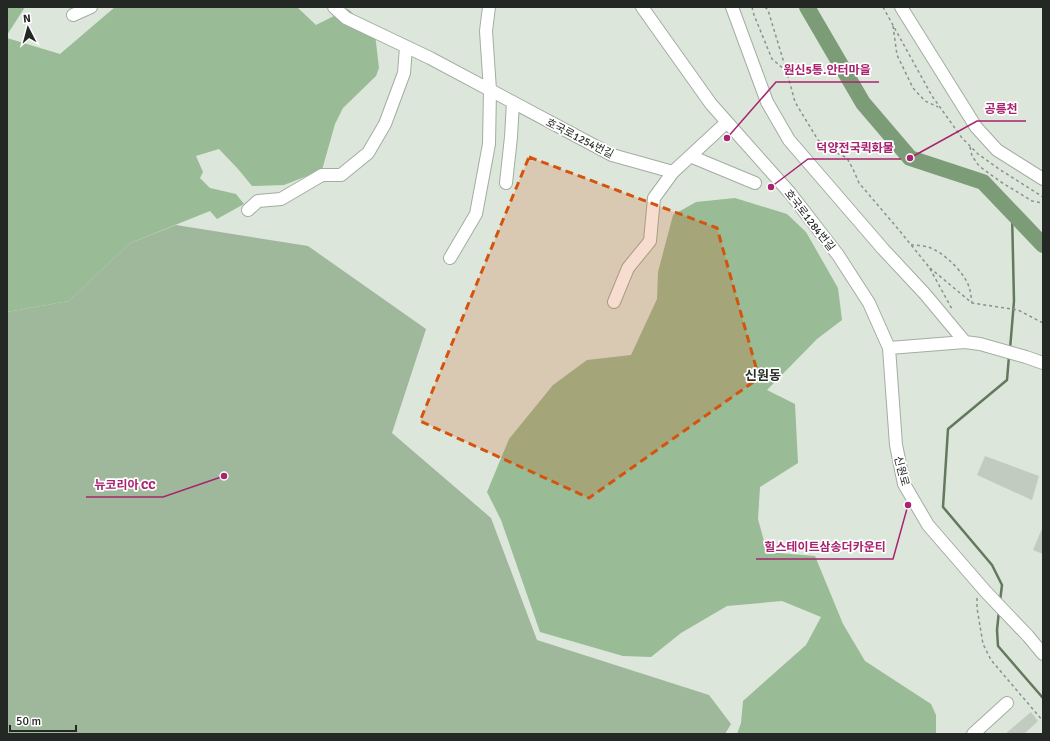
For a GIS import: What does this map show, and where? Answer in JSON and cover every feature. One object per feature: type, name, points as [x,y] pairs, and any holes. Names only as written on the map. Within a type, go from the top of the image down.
[{"type":"street","points":[[73,15],[91,7]]},
{"type":"street","name":"호국로1254번길","points":[[334,7],[346,18],[430,58],[612,156],[673,172]]},
{"type":"street","points":[[450,258],[476,214],[489,144],[490,90],[486,31],[489,7]]},
{"type":"street","name":"호국로1284번길","points":[[642,7],[711,104],[790,193],[838,255],[869,304],[889,348]]},
{"type":"street","points":[[732,7],[767,102],[789,140],[883,249],[926,294],[965,342]]},
{"type":"street","points":[[901,7],[976,127],[997,150],[1043,179]]},
{"type":"street","points":[[248,210],[258,201],[281,199],[322,175],[341,175],[368,153],[386,124],[404,73],[406,47]]},
{"type":"street","points":[[506,183],[513,102]]},
{"type":"street","points":[[614,302],[628,268],[650,241],[654,198],[673,172],[727,122]]},
{"type":"street","points":[[690,156],[755,183]]},
{"type":"street","points":[[889,348],[965,342],[980,344],[1043,363]]},
{"type":"street","name":"신원로","points":[[889,348],[896,445],[904,484],[928,525],[982,592],[1028,636],[1043,654]]},
{"type":"street","points":[[973,734],[1007,703]]},
{"type":"path","points":[[752,7],[772,59],[785,70]]},
{"type":"path","points":[[765,7],[770,16],[795,102],[818,140],[827,148],[847,158],[859,183],[929,267],[953,311]]},
{"type":"path","points":[[883,7],[932,96],[962,138],[978,154],[1043,197]]},
{"type":"path","points":[[892,24],[897,55],[913,88],[925,101],[940,108]]},
{"type":"path","points":[[970,146],[972,156],[979,166],[1001,182],[1032,201],[1043,203]]},
{"type":"path","points":[[911,245],[924,246],[935,250],[956,266],[970,288],[972,303]]},
{"type":"path","points":[[929,267],[972,303],[1018,310],[1043,323]]},
{"type":"path","points":[[982,592],[977,608],[983,644],[991,660],[1043,721]]},
{"type":"highlighted area","points":[[529,157],[717,228],[759,378],[589,498],[420,421]]},
{"type":"green space","points":[[7,7],[25,7],[7,35]]},
{"type":"green space","points":[[115,7],[296,7],[316,25],[348,9],[375,34],[379,68],[376,76],[343,108],[335,124],[322,170],[284,185],[252,186],[219,149],[196,156],[203,172],[200,178],[210,188],[236,194],[244,204],[217,219],[210,211],[130,243],[69,301],[7,312],[7,38],[60,54]]},
{"type":"green space","points":[[735,198],[787,214],[806,232],[838,288],[842,320],[817,339],[767,390],[795,404],[798,463],[760,487],[758,519],[767,552],[815,556],[843,624],[865,661],[931,704],[936,715],[936,734],[737,734],[741,723],[743,701],[806,645],[821,617],[782,601],[727,606],[681,633],[651,657],[623,656],[540,632],[501,520],[487,492],[509,439],[553,385],[587,360],[631,355],[657,299],[658,272],[673,215],[696,202]]},
{"type":"green space","points":[[176,225],[308,246],[426,329],[392,433],[491,518],[537,640],[709,695],[731,724],[725,734],[7,734],[7,312],[69,301],[130,243]]},
{"type":"building","points":[[985,456],[1039,476],[1032,500],[977,475]]},
{"type":"building","points":[[1043,526],[1043,554],[1033,550]]},
{"type":"building","points":[[1031,712],[1038,721],[1024,734],[1005,734]]},
{"type":"waterway","points":[[807,7],[863,103],[910,158],[983,182],[1043,245]]},
{"type":"waterway","points":[[1010,349],[1014,301],[1012,212]]},
{"type":"waterway","points":[[1000,601],[1002,585],[992,565],[943,507],[948,429],[1007,380],[1009,356]]},
{"type":"waterway","points":[[999,611],[997,630],[998,646],[1043,698]]},
{"type":"place","name":"원신5통.안터마을","points":[[727,138]]},
{"type":"place","name":"공릉천","points":[[910,158]]},
{"type":"place","name":"덕양전국퀵화물","points":[[771,187]]},
{"type":"place","name":"뉴코리아 CC","points":[[224,476]]},
{"type":"place","name":"힐스테이트삼송더카운티","points":[[908,505]]},
{"type":"district","name":"신원동","points":[[763,375]]}]
